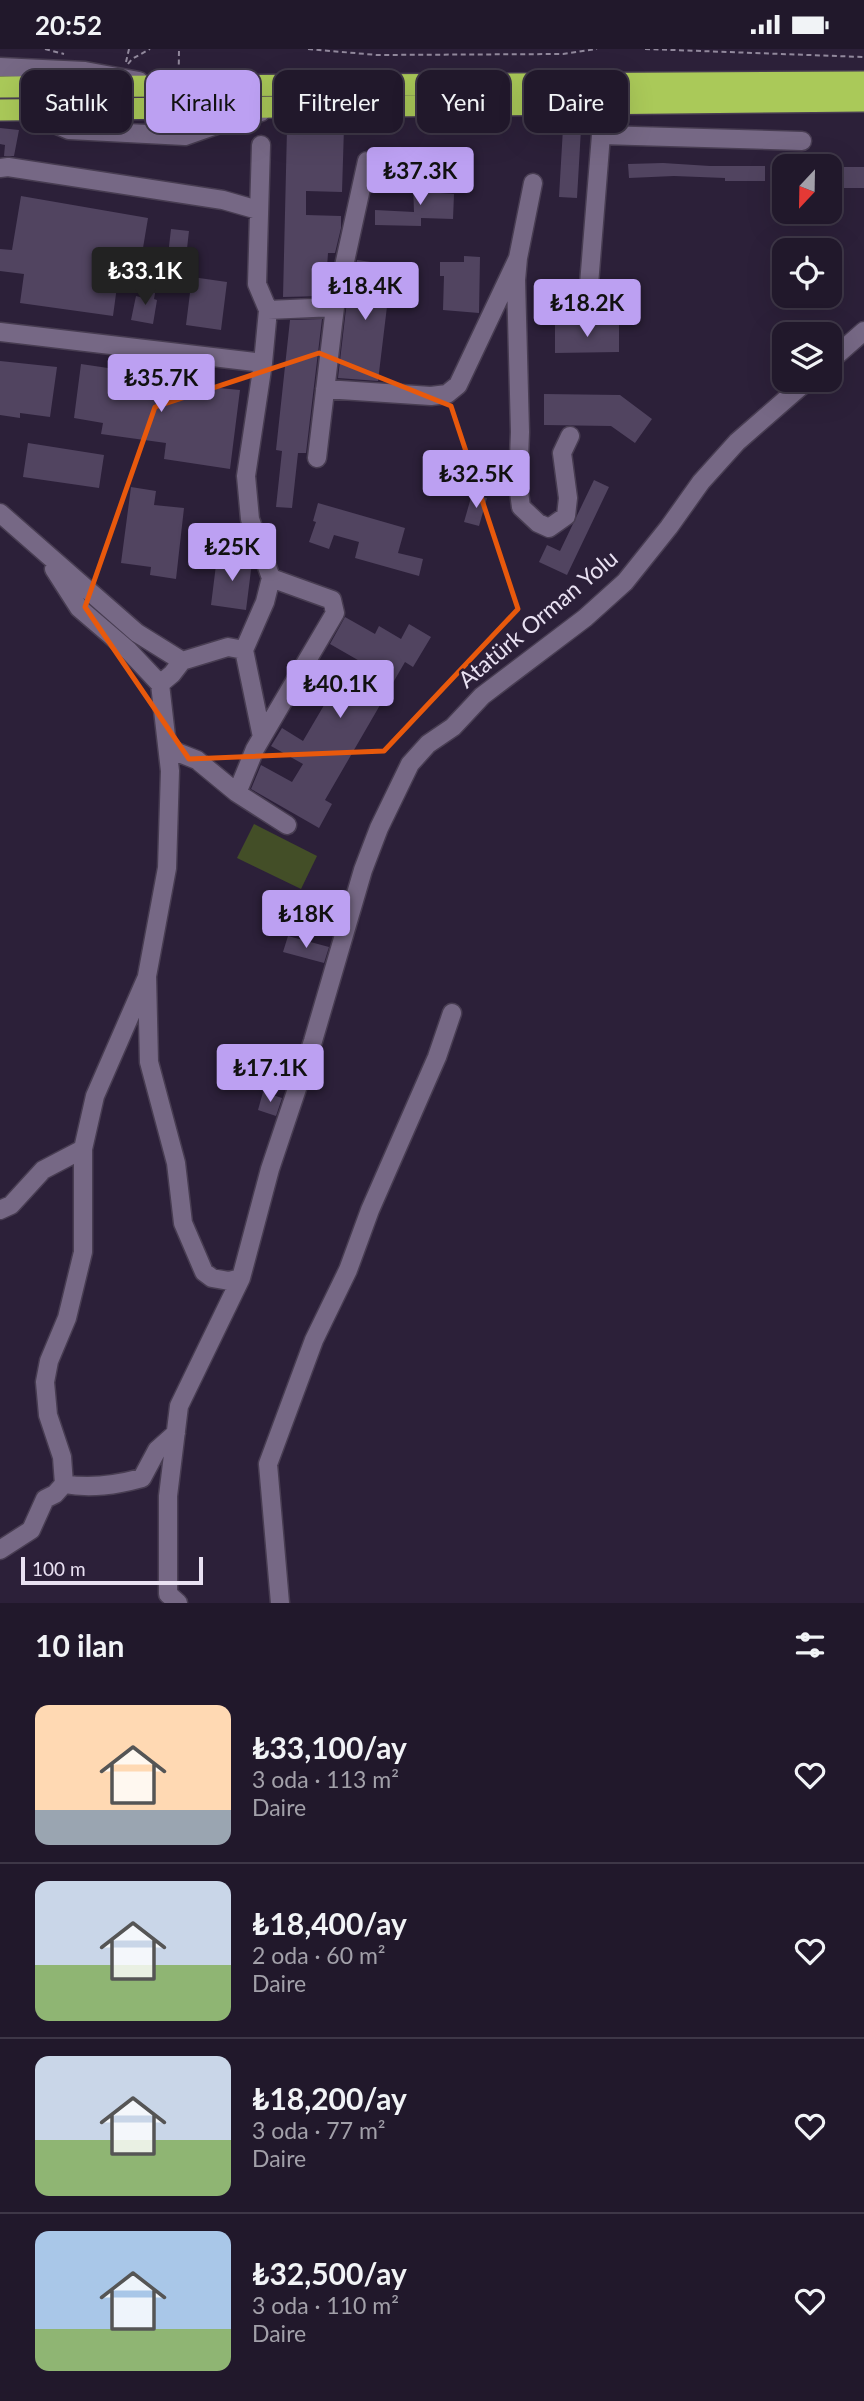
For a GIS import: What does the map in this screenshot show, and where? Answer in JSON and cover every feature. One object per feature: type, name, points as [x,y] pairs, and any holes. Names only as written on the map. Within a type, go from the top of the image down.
[{"type":"highway","points":[[260,86],[864,82]]},
{"type":"highway","points":[[0,87],[146,87]]},
{"type":"highway","points":[[628,103],[864,101]]},
{"type":"highway","points":[[403,105],[524,104]]},
{"type":"highway","points":[[132,108],[274,106]]},
{"type":"highway","points":[[0,110],[21,109]]},
{"type":"street","points":[[0,67],[85,71],[125,77],[146,84]]},
{"type":"street","points":[[127,133],[185,136],[248,114],[274,110]]},
{"type":"street","points":[[588,297],[601,135],[803,141]]},
{"type":"street","points":[[261,145],[257,284],[268,310],[246,476],[250,519],[271,578],[265,602],[244,650],[262,737]]},
{"type":"street","points":[[317,458],[335,307],[367,161],[447,159]]},
{"type":"street","points":[[0,168],[8,167],[223,200],[258,210]]},
{"type":"street","points":[[533,183],[516,280],[520,432],[518,484],[522,507],[538,523],[549,527],[566,516],[568,498],[562,453],[570,436]]},
{"type":"street","points":[[325,389],[431,396],[447,394],[458,385],[518,258]]},
{"type":"street","points":[[268,310],[335,307]]},
{"type":"street","points":[[842,351],[864,331]]},
{"type":"street","points":[[0,332],[263,363]]},
{"type":"street","name":"Atatürk Orman Yolu","points":[[170,1600],[168,1496],[180,1406],[241,1278],[270,1168],[313,1041],[363,870],[379,828],[410,764],[428,744],[453,727],[482,696],[585,618],[625,582],[701,482],[737,442],[794,392]]},
{"type":"street","points":[[0,513],[137,633],[182,661]]},
{"type":"street","points":[[43,551],[79,608],[128,650],[160,684],[169,749],[167,869],[147,976],[149,1062],[176,1163],[183,1223],[204,1272],[212,1279],[229,1281],[241,1278]]},
{"type":"street","points":[[237,793],[262,737],[335,613],[332,600],[271,578]]},
{"type":"street","points":[[160,684],[182,661],[228,647],[244,650]]},
{"type":"street","points":[[169,749],[197,760],[237,793],[287,825]]},
{"type":"street","points":[[0,1549],[31,1530],[45,1499],[55,1495],[64,1484],[62,1457],[48,1415],[44,1382],[49,1361],[67,1318],[83,1252],[83,1149],[94,1096],[147,976]]},
{"type":"street","points":[[280,1603],[268,1464],[314,1340],[348,1270],[370,1210],[437,1057],[452,1013]]},
{"type":"street","points":[[0,1210],[11,1205],[43,1170],[83,1149]]},
{"type":"street","points":[[64,1484],[112,1486],[142,1478],[157,1450],[176,1433]]},
{"type":"path","points":[[125,69],[132,59],[150,49]]},
{"type":"path","points":[[179,49],[179,70]]},
{"type":"path","points":[[308,49],[377,55],[563,54],[597,49]]},
{"type":"path","points":[[645,49],[864,57]]},
{"type":"highlighted area","points":[[319,353],[451,406],[518,609],[384,751],[189,759],[85,607],[155,407]]},
{"type":"green space","points":[[254,824],[317,856],[301,889],[237,858]]},
{"type":"building","points":[[0,128],[19,130],[14,156],[4,156],[5,145],[0,144]]},
{"type":"building","points":[[287,133],[344,133],[342,192],[306,191],[306,215],[341,216],[335,253],[328,253],[325,296],[283,297]]},
{"type":"building","points":[[563,133],[581,133],[577,198],[559,197]]},
{"type":"building","points":[[628,164],[765,166],[765,181],[725,181],[725,178],[674,176],[629,178]]},
{"type":"building","points":[[842,167],[864,167],[864,188],[842,188]]},
{"type":"building","points":[[413,183],[439,183],[440,193],[454,194],[453,219],[421,218],[421,226],[375,225],[375,210],[414,212]]},
{"type":"building","points":[[21,196],[148,218],[141,260],[121,257],[113,316],[20,303],[24,274],[0,271],[0,249],[12,250]]},
{"type":"building","points":[[171,229],[189,231],[185,266],[167,264]]},
{"type":"building","points":[[464,256],[480,257],[479,313],[443,310],[444,276],[440,276],[440,262],[464,262]]},
{"type":"building","points":[[357,260],[392,265],[378,381],[338,378],[346,309]]},
{"type":"building","points":[[192,277],[227,282],[221,330],[186,325]]},
{"type":"building","points":[[146,286],[156,288],[153,324],[131,320],[136,296],[144,298]]},
{"type":"building","points":[[322,319],[306,453],[298,453],[292,508],[276,507],[282,451],[276,450],[290,320]]},
{"type":"building","points":[[555,325],[619,325],[619,352],[555,353]]},
{"type":"building","points":[[0,361],[57,367],[50,417],[20,413],[20,418],[0,415]]},
{"type":"building","points":[[81,364],[135,372],[134,377],[167,383],[240,390],[230,469],[164,459],[166,443],[101,434],[103,423],[74,418]]},
{"type":"building","points":[[544,394],[620,395],[652,419],[635,443],[611,426],[544,425]]},
{"type":"building","points":[[28,443],[104,455],[99,488],[23,477]]},
{"type":"building","points":[[594,480],[609,487],[567,575],[539,562],[547,545],[560,551]]},
{"type":"building","points":[[131,487],[156,491],[154,505],[184,508],[176,579],[150,575],[151,567],[121,563]]},
{"type":"building","points":[[472,494],[487,498],[479,526],[464,522]]},
{"type":"building","points":[[318,503],[405,528],[398,553],[423,559],[419,576],[355,558],[359,542],[334,535],[329,549],[309,542],[316,522],[313,521]]},
{"type":"building","points":[[217,557],[252,562],[246,610],[211,605]]},
{"type":"building","points":[[345,617],[375,634],[379,626],[401,639],[409,624],[431,637],[413,667],[405,662],[325,800],[332,804],[319,828],[251,789],[261,765],[292,782],[303,764],[271,746],[282,728],[303,741],[340,678],[351,684],[363,663],[330,644]]},
{"type":"building","points":[[288,936],[329,947],[324,963],[283,952]]},
{"type":"building","points":[[263,1092],[282,1098],[276,1116],[258,1110]]}]
